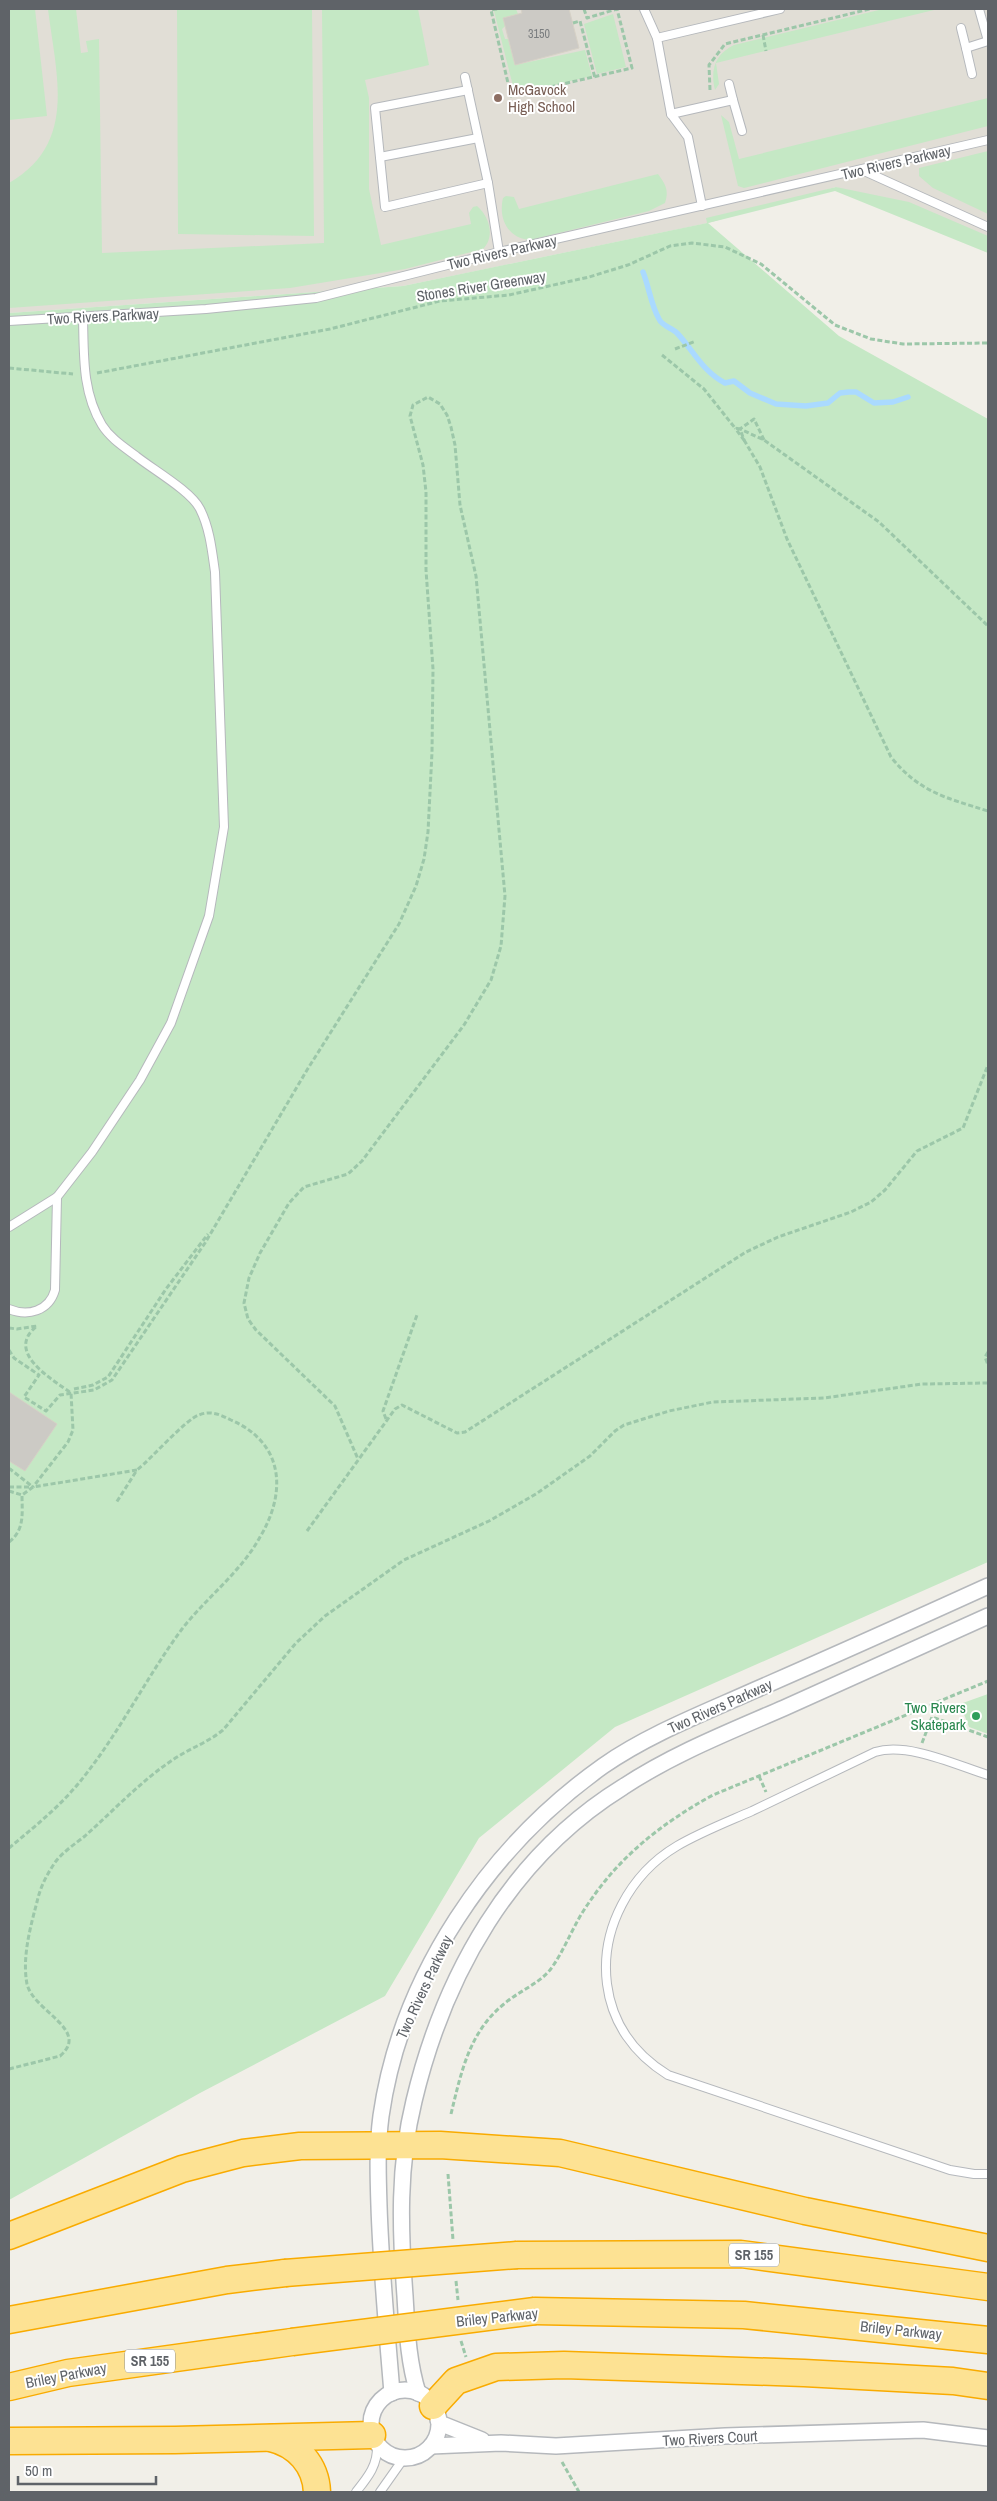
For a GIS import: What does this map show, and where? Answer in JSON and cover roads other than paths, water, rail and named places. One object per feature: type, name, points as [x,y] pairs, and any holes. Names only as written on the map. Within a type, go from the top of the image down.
[{"type":"highway","points":[[9,2236],[182,2169],[243,2153],[300,2146],[405,2147],[440,2145],[560,2153],[777,2205],[988,2248]]},
{"type":"highway","name":"SR 155","points":[[9,2320],[227,2280],[285,2273],[517,2256],[741,2254],[988,2286]]},
{"type":"highway","name":"Briley Parkway","points":[[9,2387],[68,2373],[535,2311],[744,2315],[988,2340]]},
{"type":"highway","points":[[430,2406],[456,2381],[496,2367],[506,2366],[564,2365],[804,2373],[953,2381],[988,2386]]},
{"type":"highway","points":[[270,2437],[289,2444],[304,2458],[314,2475],[317,2492]]},
{"type":"highway","points":[[9,2441],[270,2437],[374,2440]]},
{"type":"street","name":"Two Rivers Parkway","points":[[392,2393],[380,2243],[378,2147],[381,2115],[392,2060],[414,2002],[440,1946],[473,1893],[512,1846],[556,1802],[605,1765],[658,1734],[988,1586]]},
{"type":"street","name":"Two Rivers Parkway","points":[[430,2406],[410,2366],[400,2230],[401,2177],[405,2147],[422,2068],[440,2012],[464,1959],[495,1910],[532,1864],[574,1823],[620,1788],[671,1758],[988,1616]]},
{"type":"street","points":[[430,2406],[437,2433],[431,2446],[415,2456],[404,2458],[388,2454],[374,2440],[373,2413],[378,2402],[392,2393],[401,2390],[430,2406],[475,2438],[501,2443]]},
{"type":"street","name":"Two Rivers Court","points":[[431,2446],[501,2443],[556,2446],[725,2436],[922,2430],[988,2438]]},
{"type":"lane","points":[[644,9],[656,38],[671,114],[688,137],[702,206]]},
{"type":"lane","points":[[656,38],[780,9]]},
{"type":"lane","points":[[966,48],[988,41],[979,9]]},
{"type":"lane","points":[[962,28],[972,74]]},
{"type":"lane","points":[[465,77],[488,183],[499,252]]},
{"type":"lane","points":[[729,84],[742,132]]},
{"type":"lane","points":[[468,90],[375,108],[386,207],[488,183]]},
{"type":"lane","points":[[671,114],[733,100]]},
{"type":"lane","points":[[380,157],[478,138]]},
{"type":"lane","name":"Two Rivers Parkway","points":[[9,321],[206,309],[316,298],[499,252],[988,140]]},
{"type":"lane","points":[[862,170],[988,227]]},
{"type":"lane","points":[[9,1227],[57,1197],[92,1152],[140,1080],[170,1023],[209,916],[224,827],[215,572],[210,535],[200,507],[178,486],[116,441],[103,426],[88,394],[85,374],[83,317]]},
{"type":"lane","points":[[9,1309],[23,1313],[31,1312],[46,1306],[53,1297],[55,1290],[57,1197]]},
{"type":"lane","points":[[988,1775],[918,1753],[894,1749],[876,1752],[690,1839],[661,1857],[632,1888],[611,1928],[605,1963],[608,1992],[616,2017],[629,2040],[646,2060],[668,2075],[950,2170],[988,2174]]},
{"type":"lane","points":[[356,2492],[378,2459],[374,2440]]},
{"type":"lane","points":[[380,2492],[404,2458]]},
{"type":"waterway","points":[[643,272],[660,321],[677,333],[710,373],[725,383],[734,381],[750,393],[776,404],[806,406],[828,403],[840,393],[849,392],[856,392],[874,403],[893,402],[908,397]]},
{"type":"place","name":"McGavock High School","points":[[498,98]]},
{"type":"place","name":"Two Rivers Skatepark","points":[[976,1716]]}]
